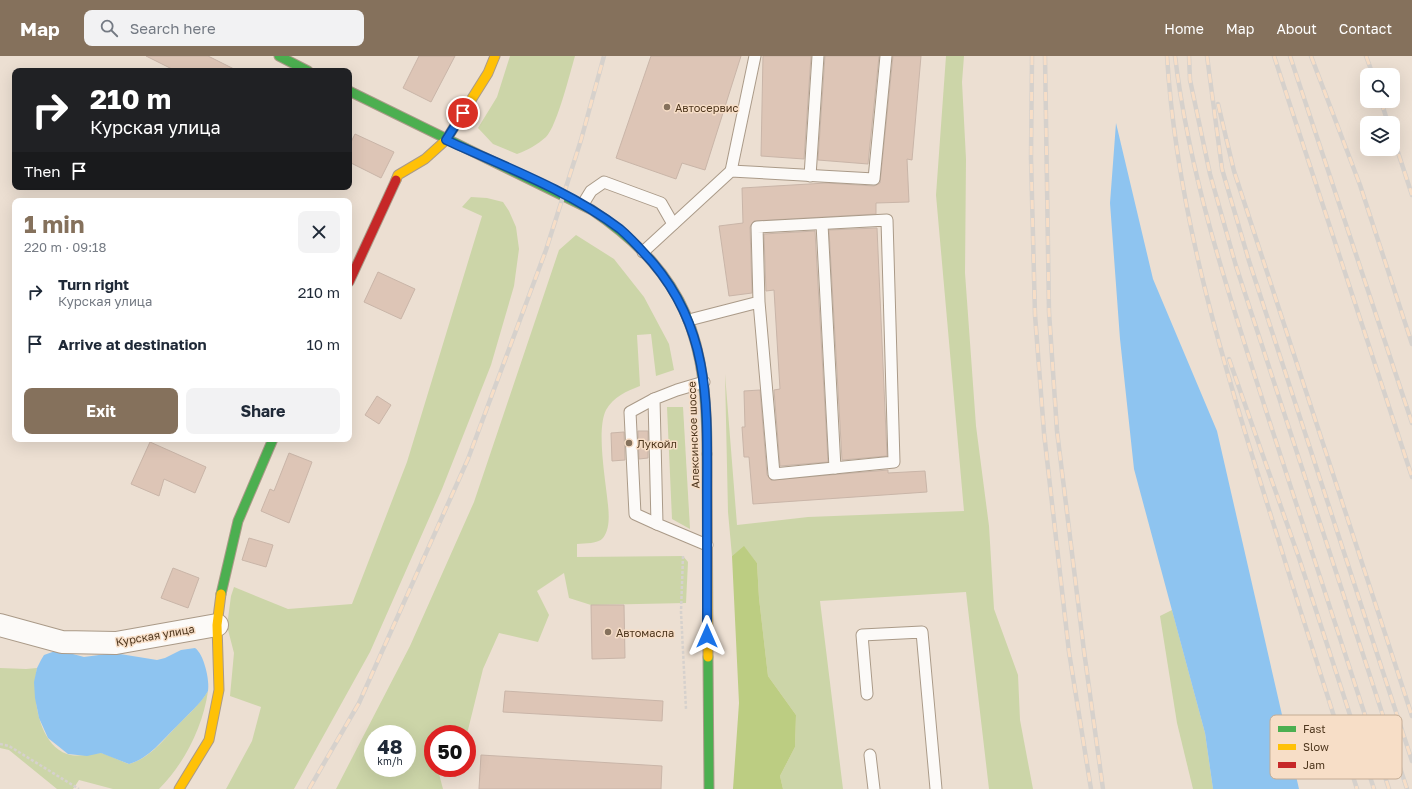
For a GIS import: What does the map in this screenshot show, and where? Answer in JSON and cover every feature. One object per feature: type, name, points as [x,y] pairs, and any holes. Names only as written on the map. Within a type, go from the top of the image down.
[{"type":"main road","points":[[278,56],[302,68]]},
{"type":"main road","points":[[352,275],[398,175],[425,159],[446,140],[488,73],[495,56]]},
{"type":"main road","name":"Алексинское шоссе","points":[[352,93],[446,140],[583,204],[622,230],[665,277],[689,320],[698,347],[704,382],[707,427],[709,789]]},
{"type":"main road","points":[[179,789],[209,740],[220,690],[217,625],[222,589],[238,521],[260,465],[272,442]]},
{"type":"street","name":"Курская улица","points":[[0,625],[62,642],[116,643],[217,625]]},
{"type":"lane","points":[[643,252],[731,171],[755,56]]},
{"type":"lane","points":[[810,176],[818,56]]},
{"type":"lane","points":[[731,171],[874,179],[886,56]]},
{"type":"lane","points":[[583,204],[591,191],[604,182],[661,203],[673,224]]},
{"type":"lane","points":[[887,220],[894,462],[774,474],[759,302],[757,227],[822,224],[887,220]]},
{"type":"lane","points":[[822,224],[835,468]]},
{"type":"lane","points":[[689,320],[759,302]]},
{"type":"lane","points":[[704,382],[677,390],[630,412],[635,514],[707,545]]},
{"type":"lane","points":[[654,400],[657,524]]},
{"type":"lane","points":[[867,694],[862,635],[922,632],[936,789]]},
{"type":"lane","points":[[870,755],[874,789]]},
{"type":"path","points":[[684,556],[681,612],[686,713]]},
{"type":"path","points":[[0,744],[9,746],[79,789]]},
{"type":"green space","points":[[510,56],[575,56],[563,99],[550,131],[546,137],[529,149],[517,154],[493,144],[478,128],[497,97]]},
{"type":"green space","points":[[946,56],[964,56],[962,82],[966,159],[965,273],[976,426],[989,526],[994,609],[1018,675],[1020,720],[1033,789],[989,789],[966,592],[820,601],[843,789],[783,789],[780,776],[795,747],[796,715],[768,676],[759,598],[757,563],[744,547],[732,556],[728,512],[725,374],[737,525],[808,517],[964,511],[936,195]]},
{"type":"green space","points":[[471,197],[487,198],[503,202],[516,227],[519,249],[514,286],[491,365],[442,489],[370,652],[294,789],[226,789],[252,741],[261,707],[230,696],[234,653],[227,626],[231,596],[234,587],[288,609],[352,604],[407,462],[482,216],[462,207]]},
{"type":"green space","points":[[576,235],[614,259],[644,297],[669,344],[674,370],[656,376],[651,334],[637,335],[640,386],[625,392],[612,401],[606,410],[603,419],[602,456],[609,513],[607,530],[601,540],[591,543],[577,544],[577,557],[683,556],[688,562],[686,603],[591,605],[569,598],[564,573],[537,591],[549,615],[538,642],[499,633],[483,669],[469,725],[424,725],[424,777],[440,777],[443,789],[336,789],[364,735],[364,777],[416,777],[416,725],[369,725],[410,646],[474,502],[559,250]]},
{"type":"green space","points":[[667,407],[683,407],[690,529],[672,519]]},
{"type":"green space","points":[[744,546],[757,563],[759,598],[768,676],[796,715],[795,747],[780,776],[783,789],[733,789],[739,703],[732,556]]},
{"type":"green space","points":[[1172,610],[1205,733],[1213,789],[1193,789],[1177,723],[1160,616]]},
{"type":"green space","points":[[0,668],[37,668],[35,691],[39,717],[49,740],[57,748],[71,755],[103,753],[129,764],[136,762],[160,744],[208,691],[202,718],[191,744],[176,768],[159,789],[113,789],[79,780],[73,789],[57,789],[9,750],[0,748]]},
{"type":"water","points":[[1116,123],[1153,279],[1217,431],[1282,715],[1270,715],[1270,779],[1297,779],[1299,789],[1213,789],[1205,733],[1134,469],[1120,339],[1110,203]]},
{"type":"water","points":[[195,648],[201,656],[206,668],[208,691],[194,709],[143,758],[129,764],[101,753],[87,756],[68,754],[48,738],[39,718],[35,698],[34,682],[37,668],[44,655],[58,650],[84,657],[114,653],[157,660],[165,658],[181,650]]},
{"type":"building","points":[[146,56],[208,56],[232,68],[170,68]]},
{"type":"building","points":[[419,56],[455,56],[431,102],[403,88]]},
{"type":"building","name":"Автосервис","points":[[651,56],[741,56],[705,170],[682,163],[676,179],[616,158]]},
{"type":"building","points":[[763,56],[811,56],[804,159],[761,156]]},
{"type":"building","points":[[825,56],[879,56],[868,164],[818,160]]},
{"type":"building","points":[[893,56],[921,56],[912,160],[907,159],[909,202],[876,203],[876,214],[754,221],[750,227],[752,293],[729,296],[719,226],[743,223],[742,188],[826,183],[874,186],[880,183]]},
{"type":"building","points":[[355,134],[394,152],[381,178],[352,164],[352,140]]},
{"type":"building","points":[[877,228],[887,456],[842,460],[829,230]]},
{"type":"building","points":[[815,231],[828,462],[780,466],[774,390],[780,389],[774,290],[766,291],[764,234]]},
{"type":"building","points":[[378,272],[415,289],[401,319],[364,302]]},
{"type":"building","points":[[760,390],[767,475],[771,480],[888,470],[888,473],[925,471],[927,492],[753,504],[749,457],[744,457],[742,427],[745,427],[744,391]]},
{"type":"building","points":[[377,396],[391,405],[379,424],[365,415]]},
{"type":"building","points":[[638,431],[648,431],[648,458],[639,459]]},
{"type":"building","points":[[624,432],[625,460],[612,461],[611,433]]},
{"type":"building","points":[[150,442],[206,467],[195,493],[164,479],[159,496],[131,484]]},
{"type":"building","points":[[289,453],[312,462],[289,523],[261,511],[270,489],[274,491]]},
{"type":"building","points":[[249,538],[273,545],[266,567],[242,560]]},
{"type":"building","points":[[173,568],[199,578],[188,608],[161,598]]},
{"type":"building","name":"Автомасла","points":[[591,605],[624,605],[625,658],[592,659]]},
{"type":"building","points":[[505,691],[663,701],[662,721],[503,712]]},
{"type":"building","points":[[481,755],[662,766],[661,789],[479,789]]},
{"type":"railway","points":[[309,789],[359,703],[468,459],[546,250],[581,140],[604,56]]},
{"type":"railway","points":[[1032,56],[1031,158],[1035,315],[1044,433],[1069,652],[1091,789]]},
{"type":"railway","points":[[1045,56],[1049,312],[1057,431],[1084,651],[1103,789]]},
{"type":"railway","points":[[1167,56],[1179,166],[1201,274],[1230,381],[1334,715]]},
{"type":"railway","points":[[1175,56],[1191,149],[1213,240],[1240,330],[1365,715]]},
{"type":"railway","points":[[1189,56],[1190,80],[1210,174],[1236,266],[1383,715]]},
{"type":"railway","points":[[1207,56],[1222,169],[1249,261],[1397,715]]},
{"type":"railway","points":[[1274,56],[1412,477]]},
{"type":"railway","points":[[1290,56],[1412,423]]},
{"type":"railway","points":[[1311,56],[1360,185],[1412,344]]},
{"type":"railway","points":[[1366,56],[1370,68]]},
{"type":"railway","points":[[1218,104],[1234,171],[1412,716]]},
{"type":"railway","points":[[1383,108],[1386,116]]},
{"type":"railway","points":[[1399,156],[1412,195]]},
{"type":"railway","points":[[1229,359],[1299,558],[1350,715]]},
{"type":"railway","points":[[1402,730],[1412,761]]},
{"type":"railway","points":[[1402,774],[1407,789]]},
{"type":"railway","points":[[1354,779],[1357,789]]},
{"type":"railway","points":[[1371,779],[1374,789]]},
{"type":"railway","points":[[1386,779],[1389,789]]},
{"type":"traffic: fast","points":[[279,56],[302,68]]},
{"type":"traffic: fast","points":[[352,92],[592,210],[625,235],[651,260],[671,287],[686,315],[696,345],[703,378],[707,454]]},
{"type":"traffic: fast","points":[[221,594],[238,521],[272,442]]},
{"type":"traffic: fast","points":[[708,657],[709,789]]},
{"type":"traffic: slow","points":[[396,180],[398,175],[425,159],[446,140],[488,73],[495,56]]},
{"type":"traffic: slow","points":[[707,454],[708,657]]},
{"type":"traffic: slow","points":[[179,789],[209,740],[219,690],[217,625],[221,594]]},
{"type":"traffic: jam","points":[[352,275],[396,180]]},
{"type":"place","name":"Автосервис","points":[[667,107]]},
{"type":"place","name":"Лукойл","points":[[629,443]]},
{"type":"place","name":"Автомасла","points":[[608,632]]},
{"type":"route","points":[[463,113],[446,140],[583,204],[622,230],[665,277],[689,320],[698,347],[704,382],[707,427],[707,636]]}]
